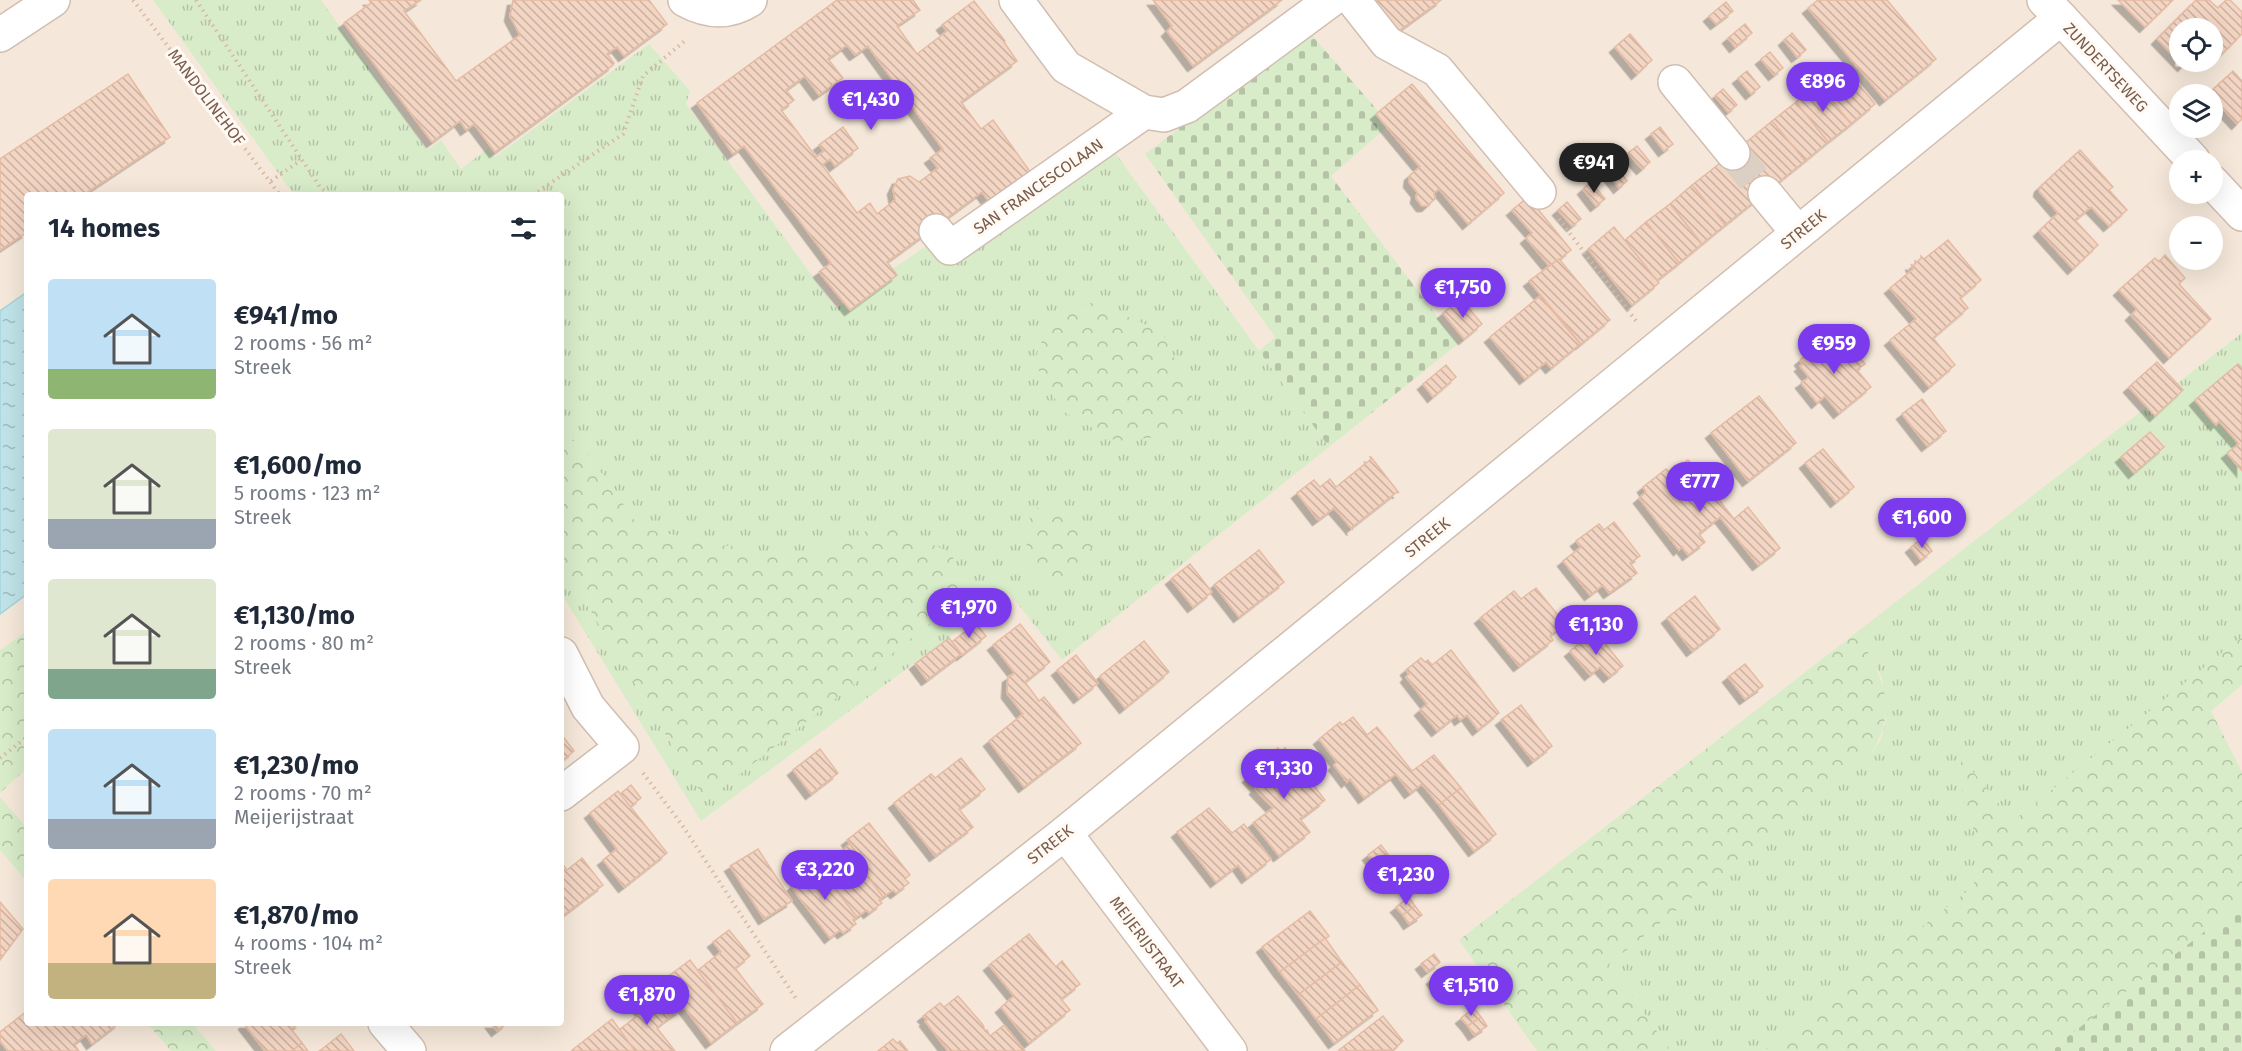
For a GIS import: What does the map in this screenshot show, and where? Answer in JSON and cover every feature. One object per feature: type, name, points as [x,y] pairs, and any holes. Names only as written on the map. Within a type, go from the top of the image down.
[{"type":"street","points":[[0,35],[53,0]]},
{"type":"street","points":[[685,0],[700,8],[719,11],[739,7],[750,0]]},
{"type":"street","points":[[1016,0],[1066,67],[1144,112],[1164,115],[1187,106],[1331,0]]},
{"type":"street","points":[[1353,0],[1387,43],[1437,70],[1539,192]]},
{"type":"street","name":"ZUNDERTSEWEG","points":[[2053,9],[2184,150]]},
{"type":"street","name":"STREEK","points":[[788,1051],[1065,832],[1798,233],[2053,9]]},
{"type":"street","points":[[1675,82],[1732,153]]},
{"type":"street","name":"SAN FRANCESCOLAAN","points":[[936,231],[950,248],[1144,112]]},
{"type":"street","points":[[1765,193],[1798,233]]},
{"type":"street","points":[[2223,194],[2242,214]]},
{"type":"street","points":[[564,660],[588,707],[622,747],[564,792]]},
{"type":"street","name":"MEIJERIJSTRAAT","points":[[1065,832],[1230,1051]]},
{"type":"street","points":[[388,1026],[409,1051]]},
{"type":"path","name":"MANDOLINEHOF","points":[[133,0],[278,192]]},
{"type":"path","points":[[196,0],[320,187],[326,192]]},
{"type":"path","points":[[537,192],[623,134],[643,76],[719,11]]},
{"type":"path","points":[[271,181],[302,160]]},
{"type":"path","points":[[1539,192],[1626,309],[1659,347]]},
{"type":"path","points":[[0,758],[24,739]]},
{"type":"path","points":[[622,747],[682,825],[816,1029]]},
{"type":"shaded area","points":[[0,0],[2242,0],[2242,1051],[0,1051]]},
{"type":"green space","points":[[153,0],[321,0],[427,150],[441,140],[461,169],[487,149],[495,157],[649,44],[690,91],[686,104],[836,308],[1097,128],[1329,447],[1062,660],[1009,593],[701,821],[564,598],[564,567],[706,801],[884,524],[794,560],[640,528],[578,440],[564,439],[564,192],[292,192]],"holes":[[[1031,507],[1070,516],[1099,537],[1025,560]]]},
{"type":"green space","points":[[1308,31],[1379,112],[1387,127],[1331,176],[1458,344],[1329,447],[1259,351],[1275,337],[1145,154]]},
{"type":"green space","points":[[1094,302],[1162,332],[1193,400],[1167,436],[1116,441],[1062,411],[1034,362],[1051,317]]},
{"type":"green space","points":[[2242,333],[2242,637],[2013,822],[1961,758],[1966,811],[1981,847],[1982,871],[1969,890],[1763,1051],[1671,1051],[1609,964],[1869,757],[1881,739],[1886,720],[1882,678],[1857,632]]},
{"type":"green space","points":[[564,439],[578,440],[640,528],[794,560],[884,524],[950,552],[970,592],[706,801],[564,567]]},
{"type":"green space","points":[[1031,506],[1070,516],[1099,537],[1072,574],[1049,585],[1035,576],[1025,560]]},
{"type":"green space","points":[[1857,632],[1880,679],[1886,708],[1879,739],[1869,757],[1609,964],[1671,1051],[1537,1051],[1459,940]]},
{"type":"green space","points":[[24,633],[24,771],[0,793],[0,650]]},
{"type":"green space","points":[[2242,637],[2242,685],[2211,711],[2242,772],[2242,903],[2049,1051],[1763,1051],[1969,890],[1982,871],[1981,847],[1966,811],[1961,783],[1961,757],[2013,821]]},
{"type":"green space","points":[[0,797],[24,825],[24,878],[0,850]]},
{"type":"green space","points":[[2242,903],[2242,1051],[2049,1051]]},
{"type":"green space","points":[[150,1026],[195,1026],[216,1051],[171,1051]]},
{"type":"water","points":[[24,294],[24,596],[0,614],[0,311]]},
{"type":"building","points":[[369,0],[421,0],[404,11],[456,81],[520,35],[510,16],[513,0],[649,0],[667,24],[624,56],[617,47],[607,54],[614,63],[613,65],[495,152],[474,124],[466,130],[460,121],[432,142],[344,23],[371,3]]},
{"type":"building","points":[[837,0],[913,0],[920,10],[897,26],[917,54],[947,31],[942,25],[974,1],[1005,41],[1017,61],[961,102],[981,129],[993,120],[1031,173],[990,203],[982,192],[887,262],[897,275],[850,310],[819,272],[831,263],[744,146],[733,154],[697,103]],"holes":[[[847,45],[855,55],[868,46],[943,149],[930,158],[938,168],[919,182],[910,176],[898,179],[893,189],[895,200],[877,214],[870,203],[857,213],[822,165],[830,159],[835,166],[858,148],[843,127],[819,145],[824,151],[816,157],[781,110],[794,100],[786,90],[805,76],[819,95],[843,78],[828,59]]]},
{"type":"building","points":[[1153,0],[1282,0],[1193,66],[1167,31],[1172,26]]},
{"type":"building","points":[[1371,0],[1441,0],[1396,33]]},
{"type":"building","points":[[1818,0],[1887,0],[1936,59],[1885,100],[1808,8]]},
{"type":"building","points":[[2118,0],[2173,0],[2145,27]]},
{"type":"building","points":[[2196,0],[2209,0],[2218,8],[2226,0],[2230,0],[2242,12],[2242,34],[2223,53],[2223,18],[2178,18]]},
{"type":"building","points":[[1726,2],[1733,11],[1716,24],[1709,16]]},
{"type":"building","points":[[1745,24],[1752,33],[1735,47],[1728,38]]},
{"type":"building","points":[[2169,27],[2169,51],[2157,39]]},
{"type":"building","points":[[1792,33],[1806,50],[1797,57],[1784,40]]},
{"type":"building","points":[[1630,34],[1652,60],[1637,74],[1615,47]]},
{"type":"building","points":[[1770,52],[1783,68],[1774,75],[1761,59]]},
{"type":"building","points":[[1842,64],[1875,104],[1851,124],[1818,83]]},
{"type":"building","points":[[1747,71],[1760,87],[1751,94],[1738,78]]},
{"type":"building","points":[[2233,71],[2242,81],[2242,119],[2237,124],[2223,109],[2223,84],[2219,84]]},
{"type":"building","points":[[128,74],[170,137],[88,192],[24,192],[24,234],[0,250],[0,159]]},
{"type":"building","points":[[1818,83],[1851,124],[1828,142],[1796,102]]},
{"type":"building","points":[[1412,84],[1504,193],[1468,224],[1439,189],[1434,193],[1435,199],[1427,206],[1422,206],[1416,198],[1417,192],[1409,182],[1410,175],[1420,167],[1376,114]]},
{"type":"building","points":[[1723,89],[1737,105],[1728,112],[1715,96]]},
{"type":"building","points":[[1796,102],[1828,142],[1805,161],[1772,121]]},
{"type":"building","points":[[1772,121],[1805,161],[1765,193],[1733,153]]},
{"type":"building","points":[[1660,127],[1673,144],[1664,151],[1651,134]]},
{"type":"building","points":[[1637,146],[1650,162],[1642,169],[1628,153]]},
{"type":"building","points":[[2080,150],[2113,187],[2109,190],[2127,210],[2109,226],[2091,207],[2075,220],[2098,245],[2073,269],[2039,231],[2058,213],[2039,191],[2040,187]]},
{"type":"building","points":[[1733,153],[1765,193],[1725,225],[1692,185]]},
{"type":"building","points":[[1614,164],[1627,181],[1619,188],[1606,171]]},
{"type":"building","points":[[1591,182],[1605,199],[1596,206],[1583,189]]},
{"type":"building","points":[[1692,185],[1725,225],[1702,244],[1670,204]]},
{"type":"building","points":[[1528,197],[1571,250],[1550,267],[1526,238],[1532,233],[1512,210]]},
{"type":"building","points":[[1567,202],[1581,219],[1572,226],[1558,210]]},
{"type":"building","points":[[1670,204],[1702,244],[1679,263],[1646,222]]},
{"type":"building","points":[[1646,222],[1679,263],[1656,281],[1624,241]]},
{"type":"building","points":[[1614,227],[1659,283],[1632,305],[1588,249]]},
{"type":"building","points":[[1948,240],[1981,280],[1960,298],[1968,308],[1933,338],[1955,365],[1929,387],[1890,340],[1916,319],[1890,288],[1913,269],[1911,264],[1913,266],[1921,256],[1924,259]]},
{"type":"building","points":[[2165,255],[2169,260],[2169,270],[2178,270],[2185,278],[2179,284],[2211,319],[2169,358],[2131,315],[2137,309],[2119,290],[2155,258],[2159,262]]},
{"type":"building","points":[[1559,259],[1610,320],[1581,344],[1529,281]]},
{"type":"building","points":[[1540,296],[1580,344],[1551,368],[1546,362],[1525,379],[1490,337]]},
{"type":"building","points":[[1461,299],[1482,324],[1464,339],[1443,313]]},
{"type":"building","points":[[1832,340],[1841,351],[1849,345],[1865,364],[1857,370],[1871,387],[1839,413],[1825,396],[1817,403],[1801,383],[1809,377],[1800,366],[1803,364],[1800,360],[1814,348],[1817,352]]},
{"type":"building","points":[[2157,362],[2183,390],[2155,416],[2129,387]]},
{"type":"building","points":[[2238,364],[2242,368],[2242,471],[2227,453],[2239,444],[2219,421],[2216,425],[2195,400]]},
{"type":"building","points":[[1446,365],[1456,377],[1433,397],[1423,384]]},
{"type":"building","points":[[1759,396],[1796,443],[1748,481],[1711,433]]},
{"type":"building","points":[[1922,399],[1946,431],[1927,446],[1902,414]]},
{"type":"building","points":[[2150,432],[2164,447],[2134,473],[2121,457]]},
{"type":"building","points":[[1823,449],[1854,487],[1836,502],[1805,463]]},
{"type":"building","points":[[1371,457],[1399,493],[1397,492],[1351,528],[1334,508],[1318,520],[1297,493],[1314,480],[1320,487],[1330,479],[1336,487]]},
{"type":"building","points":[[1688,460],[1734,519],[1748,507],[1780,548],[1758,565],[1720,517],[1699,534],[1705,542],[1688,555],[1682,547],[1679,550],[1639,498],[1646,492],[1643,487],[1666,469],[1670,473]]},
{"type":"building","points":[[1614,522],[1640,556],[1630,563],[1637,573],[1609,593],[1603,585],[1590,595],[1563,561],[1581,547],[1576,541],[1599,524],[1604,530]]},
{"type":"building","points":[[1922,538],[1932,551],[1921,560],[1911,547]]},
{"type":"building","points":[[1259,550],[1284,582],[1239,617],[1214,585]]},
{"type":"building","points":[[1190,564],[1212,592],[1193,607],[1171,579]]},
{"type":"building","points":[[1536,588],[1565,624],[1550,636],[1553,640],[1519,666],[1480,618],[1514,591],[1521,599]]},
{"type":"building","points":[[1695,596],[1720,629],[1692,651],[1667,618]]},
{"type":"building","points":[[976,623],[986,636],[962,655],[952,642]]},
{"type":"building","points":[[1020,624],[1050,662],[1025,682],[1039,701],[1044,697],[1081,743],[1024,787],[989,741],[1023,714],[1007,693],[1008,677],[1015,673],[993,645]]},
{"type":"building","points":[[1595,631],[1623,666],[1609,677],[1600,667],[1590,675],[1570,651]]},
{"type":"building","points":[[949,638],[961,654],[927,680],[915,664]]},
{"type":"building","points":[[1144,641],[1169,672],[1125,708],[1100,676]]},
{"type":"building","points":[[1451,650],[1499,713],[1478,730],[1467,715],[1460,720],[1457,715],[1437,731],[1420,710],[1427,704],[1406,677],[1409,674],[1406,670],[1421,658],[1425,662],[1428,660],[1432,665]]},
{"type":"building","points":[[1076,655],[1098,683],[1079,698],[1057,670]]},
{"type":"building","points":[[1745,664],[1763,686],[1745,699],[1728,677]]},
{"type":"building","points":[[1521,705],[1552,746],[1533,761],[1501,720]]},
{"type":"building","points":[[1353,717],[1367,735],[1377,727],[1412,771],[1434,755],[1461,788],[1439,805],[1422,784],[1410,793],[1396,774],[1364,798],[1350,779],[1347,782],[1334,765],[1337,762],[1319,739],[1340,722],[1342,725]]},
{"type":"building","points":[[564,738],[574,751],[564,759]]},
{"type":"building","points":[[1278,748],[1281,752],[1285,748],[1325,800],[1300,819],[1310,832],[1279,856],[1253,823],[1273,808],[1255,789],[1257,787],[1248,777],[1267,762],[1264,758]]},
{"type":"building","points":[[820,749],[838,773],[811,794],[793,770]]},
{"type":"building","points":[[961,758],[985,789],[959,809],[973,827],[935,856],[894,803],[931,774],[935,778]]},
{"type":"building","points":[[631,785],[641,798],[630,807],[620,794]]},
{"type":"building","points":[[1461,788],[1496,834],[1474,851],[1439,805]]},
{"type":"building","points":[[618,791],[667,853],[624,887],[603,860],[617,849],[590,813]]},
{"type":"building","points":[[1209,808],[1232,833],[1244,824],[1271,859],[1247,878],[1238,865],[1216,882],[1177,832]]},
{"type":"building","points":[[869,823],[910,875],[905,879],[909,883],[896,893],[893,890],[883,897],[859,865],[863,862],[847,840]]},
{"type":"building","points":[[850,844],[863,862],[859,865],[883,897],[879,900],[882,903],[869,913],[867,910],[857,917],[832,885],[855,868],[841,851]]},
{"type":"building","points":[[1381,845],[1405,877],[1392,887],[1368,855]]},
{"type":"building","points":[[758,849],[792,901],[764,919],[730,866]]},
{"type":"building","points":[[582,858],[603,885],[564,915],[564,866],[567,870]]},
{"type":"building","points":[[822,863],[837,882],[832,885],[857,917],[853,920],[856,924],[843,933],[840,930],[830,938],[791,887]]},
{"type":"building","points":[[1409,897],[1415,906],[1403,915],[1396,907]]},
{"type":"building","points":[[0,902],[23,929],[0,960]]},
{"type":"building","points":[[1415,906],[1422,915],[1409,924],[1403,915]]},
{"type":"building","points":[[1310,911],[1329,936],[1280,972],[1262,947]]},
{"type":"building","points":[[729,930],[750,956],[735,968],[763,1004],[737,1023],[697,971],[721,952],[713,942]]},
{"type":"building","points":[[1029,934],[1056,967],[1062,961],[1080,984],[1061,999],[1070,1010],[1029,1043],[1001,1007],[1014,996],[989,965]]},
{"type":"building","points":[[1325,938],[1342,962],[1298,995],[1280,972]]},
{"type":"building","points":[[1434,954],[1440,962],[1427,972],[1421,964]]},
{"type":"building","points":[[690,960],[737,1023],[711,1043],[684,1007],[670,1017],[650,990]]},
{"type":"building","points":[[1342,962],[1360,985],[1316,1019],[1298,995]]},
{"type":"building","points":[[1445,969],[1452,978],[1439,988],[1432,979]]},
{"type":"building","points":[[1360,985],[1378,1010],[1334,1043],[1316,1019]]},
{"type":"building","points":[[650,990],[670,1017],[657,1028],[675,1051],[635,1051],[619,1030],[642,1012],[635,1002]]},
{"type":"building","points":[[958,996],[990,1036],[1004,1025],[1025,1051],[948,1051],[923,1016],[940,1003],[944,1007]]},
{"type":"building","points":[[1474,1008],[1481,1017],[1468,1026],[1461,1018]]},
{"type":"building","points":[[24,1013],[24,1026],[115,1026],[92,1044],[86,1035],[74,1044],[79,1051],[8,1051],[0,1041],[0,1032]]},
{"type":"building","points":[[1383,1016],[1403,1041],[1393,1050],[1339,1050]]},
{"type":"building","points":[[1481,1017],[1487,1026],[1474,1035],[1468,1026]]},
{"type":"building","points":[[612,1019],[635,1051],[572,1051],[572,1050]]},
{"type":"building","points":[[246,1026],[296,1026],[291,1029],[302,1043],[292,1051],[265,1051]]},
{"type":"building","points":[[493,1026],[503,1026],[497,1031]]},
{"type":"building","points":[[341,1034],[354,1051],[319,1051],[322,1049]]},
{"type":"building","points":[[893,1039],[897,1043],[900,1041],[908,1051],[878,1051]]},
{"type":"building","points":[[302,1043],[308,1051],[292,1051]]},
{"type":"tunnel","points":[[1733,153],[1765,193]]}]
